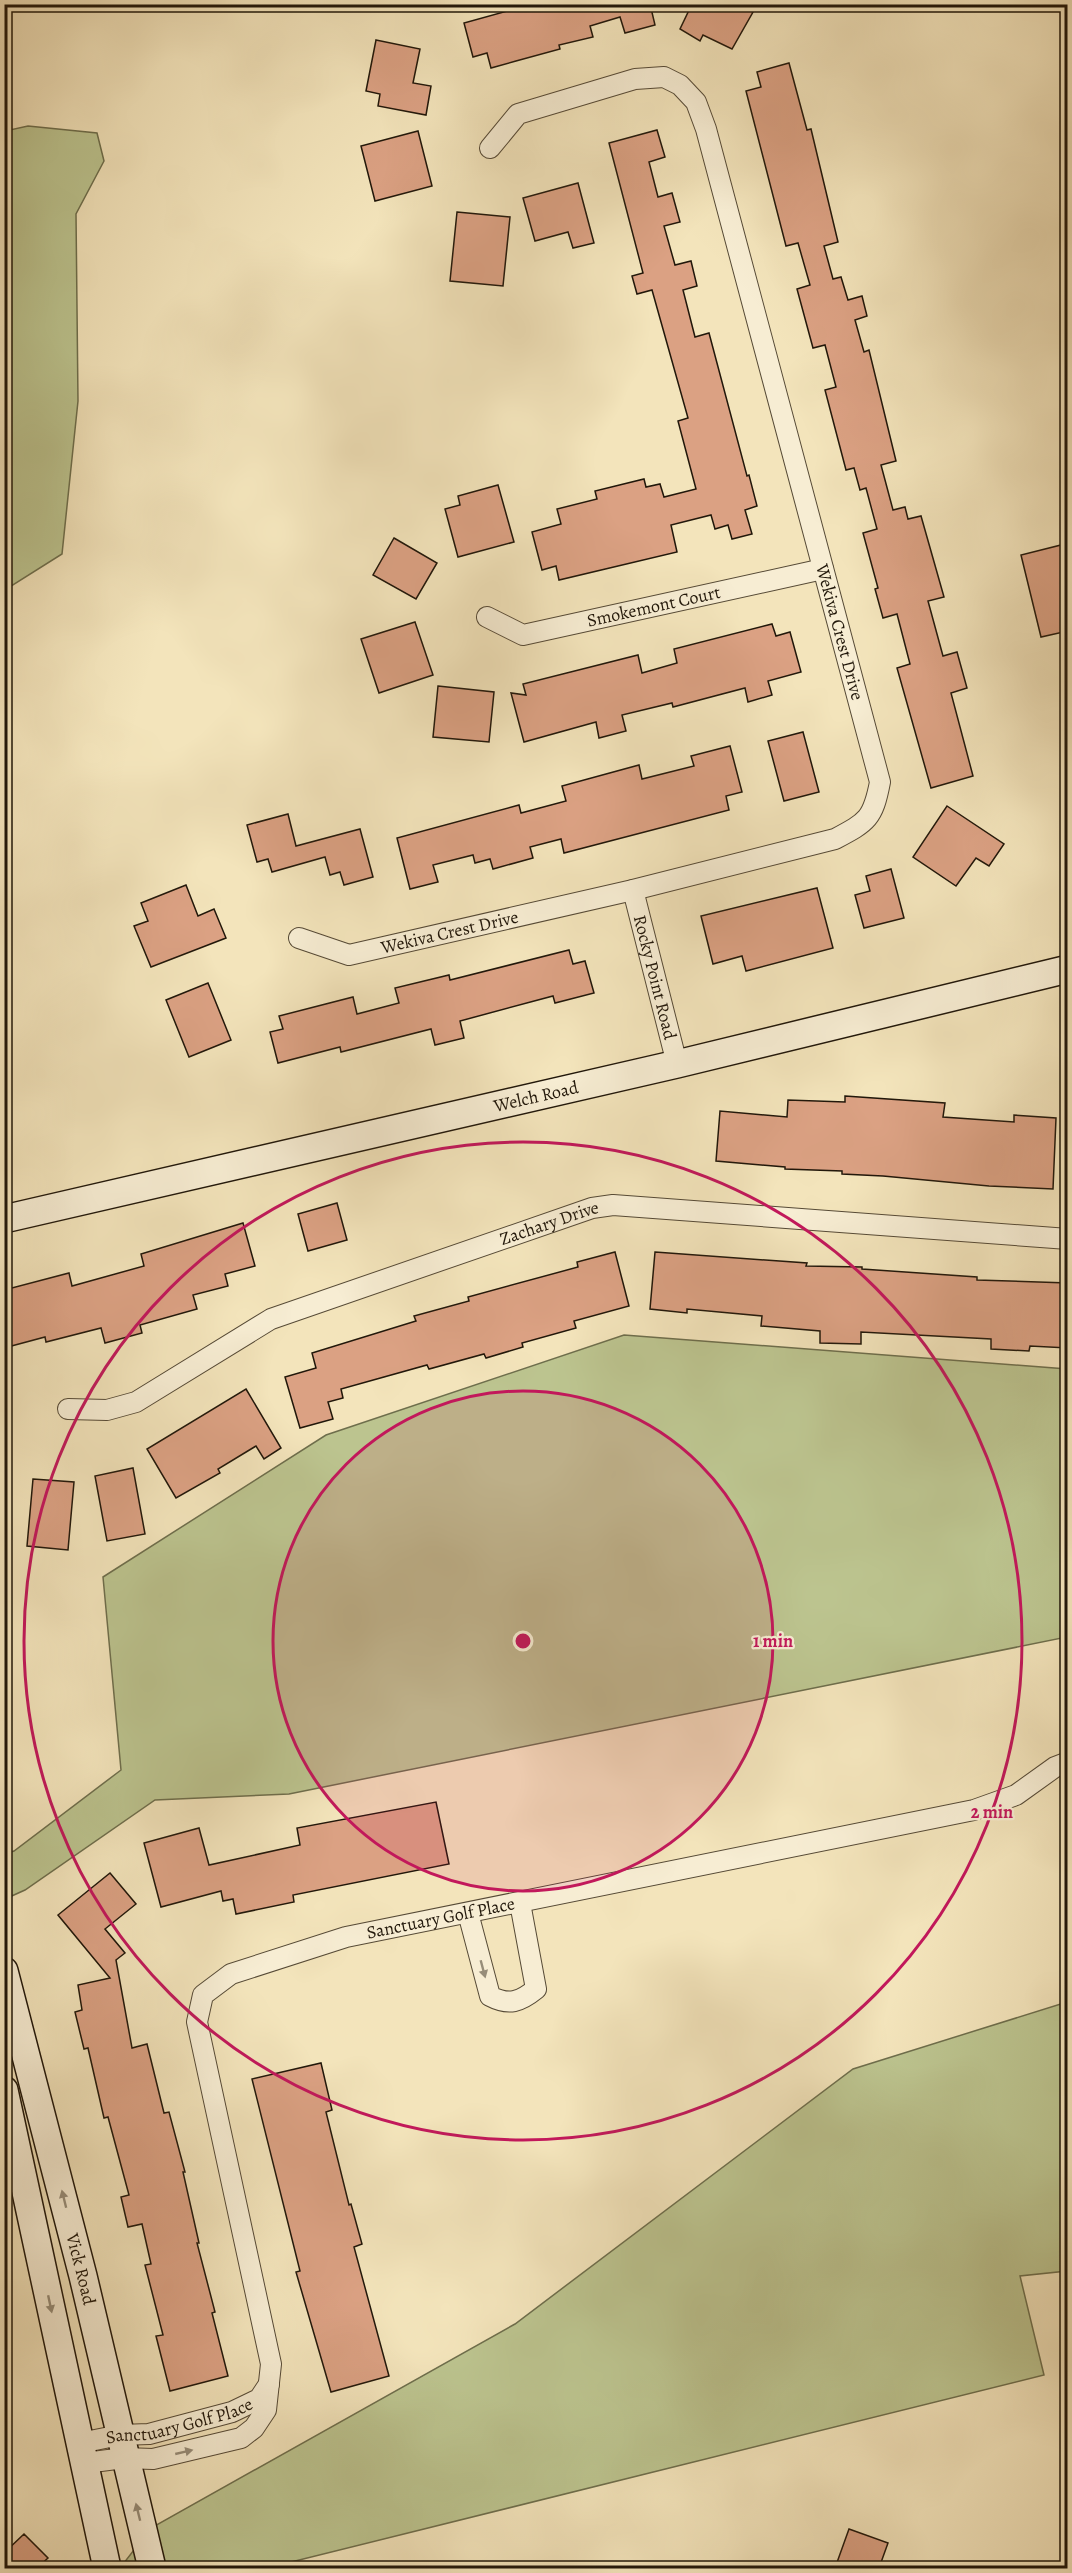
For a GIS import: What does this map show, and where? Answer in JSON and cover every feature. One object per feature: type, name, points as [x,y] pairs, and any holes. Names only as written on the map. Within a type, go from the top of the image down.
[{"type":"street","name":"Wekiva Crest Drive","points":[[299,938],[349,955],[633,890],[835,839],[862,825],[875,807],[879,782],[710,140],[696,102],[680,85],[664,77],[635,79],[519,114],[490,148]]},
{"type":"street","name":"Smokemont Court","points":[[488,617],[523,635],[823,569]]},
{"type":"street","name":"Rocky Point Road","points":[[633,890],[677,1064]]},
{"type":"street","name":"Welch Road","points":[[4,1219],[677,1064],[1068,969]]},
{"type":"street","name":"Zachary Drive","points":[[68,1409],[107,1410],[135,1402],[271,1318],[592,1208],[613,1205],[1068,1239]]},
{"type":"street","name":"Sanctuary Golf Place","points":[[122,2446],[153,2458],[227,2442],[241,2438],[254,2428],[266,2410],[271,2364],[197,2022],[203,1995],[231,1974],[346,1938],[974,1810],[1016,1795],[1055,1767],[1068,1762]]},
{"type":"street","points":[[468,1913],[490,1996],[503,2002],[524,1999],[536,1989],[520,1903]]},
{"type":"street","name":"Vick Road","points":[[4,1971],[83,2276],[152,2568]]},
{"type":"street","name":"Vick Road","points":[[4,2090],[107,2568]]},
{"type":"street","name":"Sanctuary Golf Place","points":[[82,2453],[122,2446],[149,2434],[220,2415],[259,2399],[269,2385]]},
{"type":"street","points":[[220,2415],[227,2442]]},
{"type":"green space","points":[[28,126],[97,133],[104,161],[76,214],[78,401],[62,554],[5,590],[5,131]]},
{"type":"green space","points":[[624,1335],[1067,1369],[1067,1637],[289,1794],[155,1800],[25,1890],[5,1899],[5,1854],[14,1851],[121,1770],[103,1577],[326,1435]]},
{"type":"green space","points":[[1067,2002],[1067,2271],[1020,2276],[1044,2375],[267,2568],[120,2568],[151,2528],[515,2324],[853,2069]]},
{"type":"building","points":[[533,4],[650,4],[655,25],[625,33],[620,17],[590,26],[593,37],[559,45],[560,49],[491,68],[487,53],[473,57],[464,23]]},
{"type":"building","points":[[692,4],[737,4],[753,12],[732,49],[703,35],[700,41],[680,29]]},
{"type":"building","points":[[376,40],[420,49],[413,83],[431,86],[426,115],[378,106],[380,94],[366,91]]},
{"type":"building","points":[[789,63],[807,130],[811,129],[838,242],[824,246],[833,279],[841,277],[848,300],[862,296],[867,316],[855,320],[864,352],[869,350],[896,461],[881,465],[893,510],[905,507],[908,519],[921,516],[944,597],[928,601],[943,656],[957,652],[967,688],[951,693],[973,776],[931,788],[897,668],[910,664],[897,614],[883,618],[875,589],[878,588],[863,533],[877,529],[866,488],[860,490],[854,468],[846,470],[825,390],[836,387],[825,345],[813,348],[797,289],[810,285],[798,243],[786,246],[746,91],[761,87],[757,72]]},
{"type":"building","points":[[657,130],[665,157],[649,162],[658,197],[672,193],[680,222],[664,226],[675,265],[691,261],[697,286],[683,290],[695,337],[709,333],[757,506],[745,510],[752,534],[732,539],[728,525],[715,529],[711,515],[671,525],[677,552],[559,580],[556,566],[542,570],[532,532],[561,524],[557,509],[597,499],[595,491],[644,479],[646,487],[660,484],[664,497],[696,489],[678,421],[688,418],[652,290],[637,294],[632,276],[643,273],[609,143]]},
{"type":"building","points":[[418,131],[432,186],[375,201],[361,146]]},
{"type":"building","points":[[578,183],[594,243],[573,248],[568,232],[535,241],[523,198]]},
{"type":"building","points":[[457,212],[510,217],[503,286],[450,281]]},
{"type":"building","points":[[498,485],[514,542],[458,557],[445,509],[460,505],[458,496]]},
{"type":"building","points":[[394,538],[437,563],[416,599],[373,575]]},
{"type":"building","points":[[1065,544],[1068,555],[1068,631],[1041,637],[1021,555]]},
{"type":"building","points":[[415,622],[433,675],[379,693],[361,639]]},
{"type":"building","points":[[772,624],[776,636],[790,632],[801,672],[768,681],[772,695],[748,702],[745,688],[673,707],[672,703],[622,715],[626,731],[599,738],[596,722],[524,742],[511,693],[526,695],[523,684],[638,655],[642,673],[677,663],[674,649]]},
{"type":"building","points":[[438,686],[494,692],[489,742],[433,737]]},
{"type":"building","points":[[803,732],[819,792],[784,801],[768,741]]},
{"type":"building","points":[[730,746],[742,792],[726,796],[729,810],[564,853],[561,839],[530,847],[533,858],[493,869],[490,859],[475,863],[473,855],[433,865],[438,882],[410,889],[397,838],[519,805],[521,813],[566,801],[562,786],[639,765],[642,779],[694,766],[691,756]]},
{"type":"building","points":[[947,806],[1004,844],[989,866],[976,858],[956,886],[913,857]]},
{"type":"building","points":[[288,814],[296,846],[360,829],[373,877],[344,885],[340,872],[330,875],[325,857],[272,872],[268,859],[257,862],[247,825]]},
{"type":"building","points":[[891,869],[904,918],[864,928],[855,895],[870,891],[866,876]]},
{"type":"building","points":[[186,885],[198,916],[214,909],[226,938],[151,967],[134,926],[148,921],[141,903]]},
{"type":"building","points":[[817,888],[833,948],[746,971],[742,956],[713,964],[701,916]]},
{"type":"building","points":[[569,950],[573,964],[585,961],[594,993],[555,1003],[553,996],[460,1021],[464,1038],[435,1045],[431,1029],[341,1052],[340,1047],[278,1063],[270,1032],[283,1029],[279,1016],[353,997],[357,1014],[399,1003],[395,988],[449,975],[450,980]]},
{"type":"building","points":[[208,983],[231,1040],[189,1057],[166,1000]]},
{"type":"building","points":[[845,1096],[945,1103],[943,1117],[1014,1122],[1014,1115],[1056,1118],[1053,1189],[842,1174],[842,1171],[785,1169],[785,1167],[716,1161],[720,1111],[787,1117],[788,1100],[845,1102]]},
{"type":"building","points":[[337,1203],[347,1240],[308,1251],[298,1214]]},
{"type":"building","points":[[243,1223],[255,1266],[225,1274],[228,1286],[193,1295],[197,1309],[140,1325],[142,1333],[105,1343],[101,1328],[46,1342],[45,1337],[4,1348],[4,1290],[69,1273],[72,1286],[144,1266],[141,1254]]},
{"type":"building","points":[[615,1252],[629,1306],[574,1321],[576,1328],[522,1343],[523,1347],[486,1358],[484,1354],[429,1369],[427,1365],[341,1389],[343,1398],[328,1402],[333,1419],[300,1428],[285,1377],[316,1368],[312,1353],[416,1321],[414,1316],[469,1301],[468,1297],[578,1267],[577,1262]]},
{"type":"building","points":[[655,1252],[807,1263],[806,1266],[862,1267],[862,1269],[977,1277],[977,1280],[1068,1283],[1068,1348],[1030,1346],[1029,1351],[991,1349],[991,1339],[861,1332],[861,1344],[820,1343],[820,1331],[761,1326],[762,1316],[687,1309],[687,1313],[650,1309]]},
{"type":"building","points":[[246,1389],[281,1448],[264,1459],[256,1446],[218,1469],[220,1473],[176,1498],[147,1449]]},
{"type":"building","points":[[133,1468],[145,1534],[107,1541],[95,1476]]},
{"type":"building","points":[[33,1479],[74,1482],[68,1550],[27,1546]]},
{"type":"building","points":[[436,1802],[449,1864],[293,1895],[294,1902],[236,1914],[233,1899],[223,1901],[221,1891],[161,1907],[144,1843],[199,1828],[209,1865],[300,1845],[297,1828]]},
{"type":"building","points":[[110,1873],[136,1904],[105,1929],[125,1953],[116,1960],[132,2048],[147,2044],[164,2113],[169,2112],[185,2172],[183,2172],[199,2243],[197,2243],[215,2312],[212,2313],[228,2376],[170,2391],[156,2336],[163,2335],[145,2265],[151,2264],[142,2224],[128,2227],[121,2197],[129,2195],[108,2117],[104,2118],[88,2048],[84,2049],[75,2012],[82,2010],[78,1985],[110,1978],[58,1915]]},
{"type":"building","points":[[321,2063],[332,2110],[326,2112],[349,2205],[351,2204],[362,2244],[354,2247],[389,2376],[331,2392],[296,2272],[300,2271],[252,2079]]},
{"type":"building","points":[[849,2529],[888,2543],[879,2568],[835,2568]]},
{"type":"building","points":[[24,2534],[48,2558],[37,2568],[4,2568],[4,2553]]}]
